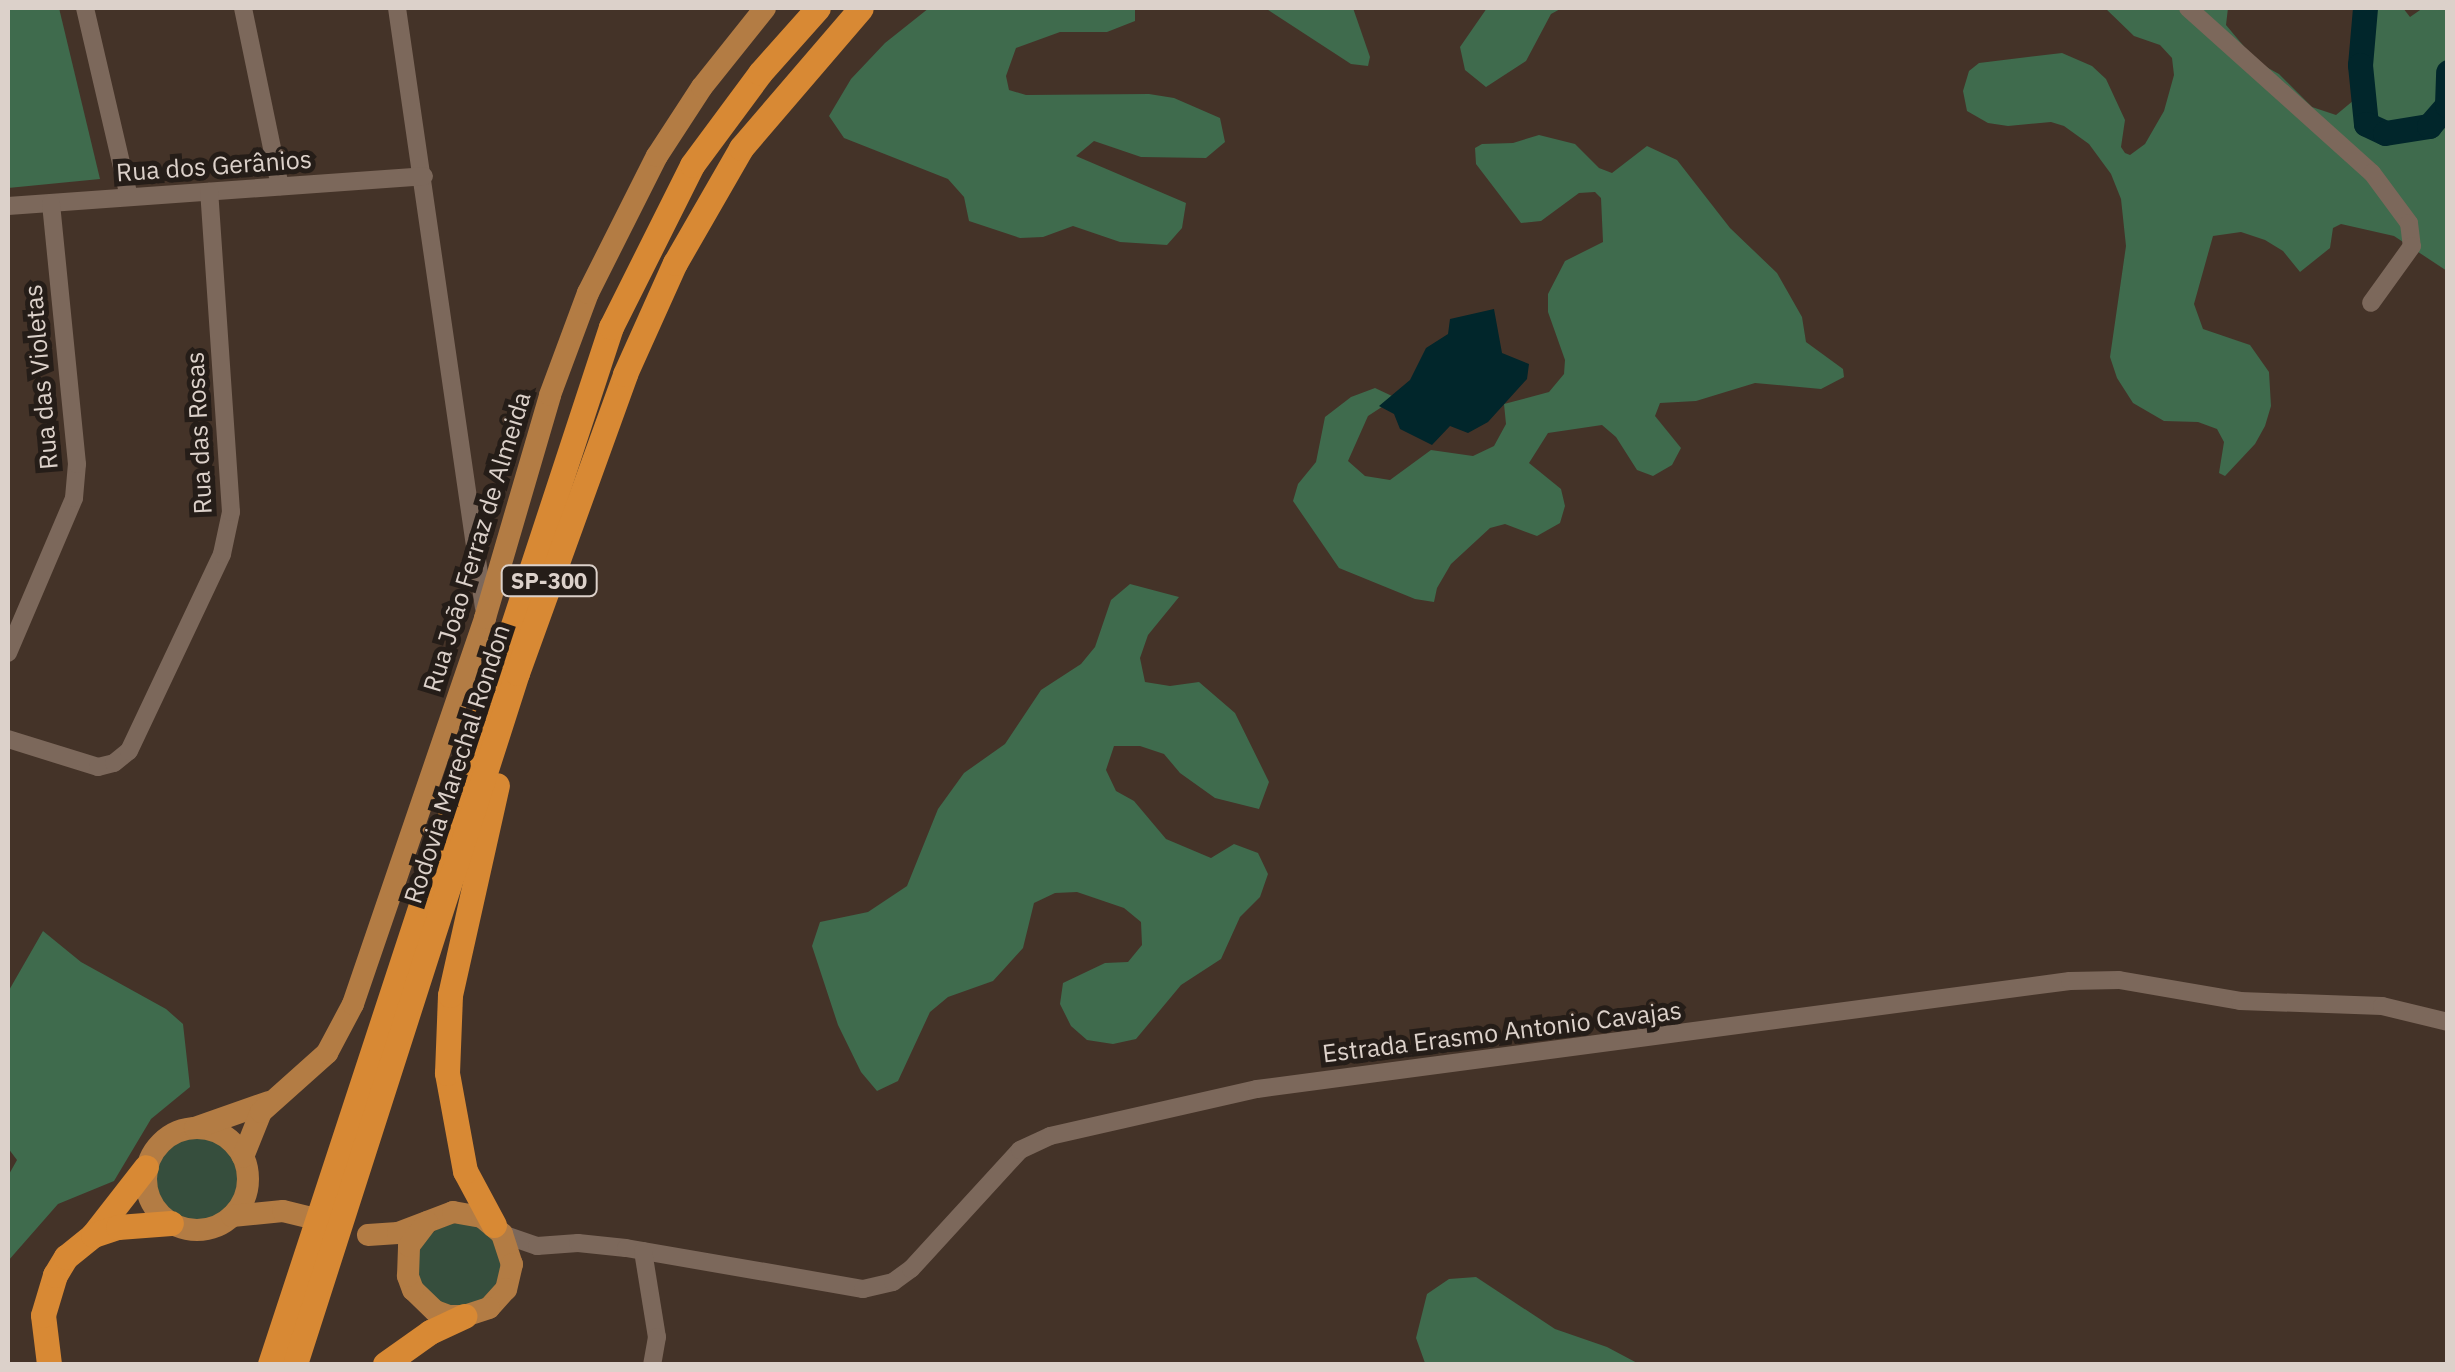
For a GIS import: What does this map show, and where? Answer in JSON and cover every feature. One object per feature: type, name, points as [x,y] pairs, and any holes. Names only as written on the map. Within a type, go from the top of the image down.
[{"type":"highway","name":"Rodovia Marechal Rondon","points":[[295,1364],[323,1218],[611,327],[692,166],[760,73],[818,8]]},
{"type":"highway","name":"Rodovia Marechal Rondon","points":[[274,1352],[588,470],[675,263],[741,148],[861,8]]},
{"type":"highway","points":[[498,1229],[464,1171],[456,1146],[447,1073],[447,1018],[511,729],[517,673]]},
{"type":"highway","points":[[50,1364],[42,1333],[47,1294],[66,1257],[94,1235],[146,1167]]},
{"type":"highway","points":[[94,1235],[118,1227],[171,1224]]},
{"type":"highway","points":[[384,1364],[430,1332],[465,1316]]},
{"type":"highway","points":[[258,1364],[274,1352]]},
{"type":"main road","name":"Rua João Ferraz de Almeida","points":[[245,1163],[253,1126],[272,1101],[328,1054],[348,1016],[485,618],[550,395],[588,292],[656,156],[702,87],[765,8]]},
{"type":"main road","name":"Rua João Ferraz de Almeida","points":[[196,1128],[272,1101]]},
{"type":"main road","points":[[323,1218],[232,1216],[196,1230],[171,1224],[149,1199],[146,1167],[164,1139],[196,1128],[224,1136],[245,1163],[323,1218],[368,1235],[390,1253],[422,1302],[449,1316],[465,1316],[498,1299],[512,1264],[498,1229],[468,1212],[454,1212],[398,1232],[368,1235]]},
{"type":"main road","points":[[232,1216],[246,1194],[245,1163]]},
{"type":"main road","points":[[408,1276],[409,1246],[427,1222]]},
{"type":"street","points":[[85,8],[129,198]]},
{"type":"street","points":[[243,8],[280,186]]},
{"type":"street","points":[[397,8],[485,618]]},
{"type":"street","points":[[2188,8],[2372,173],[2410,223],[2412,246],[2371,304]]},
{"type":"street","name":"Rua dos Gerânios","points":[[8,206],[424,176]]},
{"type":"street","name":"Rua das Rosas","points":[[8,739],[81,764],[114,763],[129,751],[222,554],[230,512],[209,192]]},
{"type":"street","name":"Rua das Violetas","points":[[8,653],[67,523],[74,498],[76,464],[51,203]]},
{"type":"street","name":"Estrada Erasmo Antonio Cavajas","points":[[538,1246],[578,1243],[635,1250],[863,1288],[893,1282],[911,1269],[1000,1168],[1020,1150],[1050,1136],[1257,1089],[2050,984],[2119,980],[2240,1001],[2382,1006],[2448,1022]]},
{"type":"street","points":[[498,1229],[538,1246]]},
{"type":"street","points":[[512,1264],[538,1246]]},
{"type":"street","points":[[635,1250],[657,1337],[652,1364]]},
{"type":"green space","points":[[8,8],[59,8],[100,179],[8,188]]},
{"type":"green space","points":[[929,8],[1135,8],[1135,21],[1107,32],[1060,32],[1016,48],[1006,76],[1009,90],[1026,95],[1149,94],[1174,98],[1220,118],[1225,142],[1206,158],[1141,157],[1094,141],[1076,156],[1186,203],[1182,228],[1167,245],[1120,242],[1073,226],[1043,237],[1020,238],[969,221],[964,197],[948,179],[844,138],[829,116],[851,79],[885,43]]},
{"type":"green space","points":[[1265,8],[1353,8],[1370,57],[1368,66],[1351,64]]},
{"type":"green space","points":[[1487,8],[1562,8],[1551,14],[1526,61],[1486,87],[1465,70],[1460,47]]},
{"type":"green space","points":[[2105,8],[2228,8],[2226,25],[2257,62],[2279,74],[2312,107],[2336,115],[2354,100],[2362,76],[2353,8],[2403,8],[2410,17],[2423,8],[2447,8],[2447,271],[2394,236],[2341,224],[2333,228],[2330,248],[2300,272],[2283,251],[2265,240],[2241,232],[2213,236],[2194,304],[2203,329],[2250,345],[2269,372],[2271,406],[2255,444],[2225,476],[2219,473],[2224,442],[2217,429],[2198,422],[2164,421],[2133,403],[2117,378],[2110,357],[2126,246],[2121,199],[2111,174],[2089,144],[2064,126],[2051,122],[2008,126],[1988,123],[1967,111],[1963,91],[1969,71],[1979,63],[2062,53],[2092,66],[2106,79],[2125,120],[2121,147],[2125,153],[2130,155],[2145,144],[2164,111],[2174,75],[2172,58],[2160,45],[2134,36]]},
{"type":"green space","points":[[1539,135],[1575,144],[1599,168],[1612,173],[1647,146],[1677,160],[1730,228],[1777,273],[1802,317],[1806,342],[1843,369],[1844,377],[1821,389],[1755,383],[1696,401],[1660,403],[1655,416],[1681,448],[1672,465],[1653,476],[1637,470],[1616,437],[1602,425],[1548,433],[1529,463],[1561,489],[1565,506],[1560,523],[1537,536],[1505,524],[1490,528],[1451,564],[1434,602],[1415,599],[1339,568],[1293,501],[1298,484],[1316,462],[1325,417],[1351,397],[1375,388],[1392,396],[1391,401],[1368,416],[1348,461],[1365,476],[1390,480],[1431,450],[1473,456],[1494,446],[1506,424],[1504,404],[1549,392],[1564,374],[1565,360],[1548,312],[1548,294],[1565,261],[1603,242],[1601,198],[1595,192],[1579,193],[1541,221],[1521,223],[1476,164],[1475,148],[1482,144],[1513,143]]},
{"type":"green space","points":[[1130,584],[1179,597],[1148,635],[1140,658],[1145,682],[1170,686],[1199,682],[1235,713],[1269,782],[1259,809],[1215,798],[1180,773],[1164,754],[1140,746],[1114,746],[1106,770],[1116,791],[1134,801],[1166,839],[1211,858],[1234,844],[1258,853],[1268,874],[1260,897],[1240,917],[1221,959],[1181,985],[1136,1039],[1113,1044],[1087,1040],[1071,1026],[1060,1004],[1063,983],[1105,963],[1128,962],[1142,945],[1141,922],[1124,908],[1077,892],[1055,893],[1034,903],[1023,948],[993,981],[948,997],[930,1012],[898,1081],[877,1091],[861,1072],[838,1025],[812,946],[820,922],[868,912],[907,886],[938,809],[964,773],[1005,744],[1041,690],[1081,664],[1095,647],[1111,600]]},
{"type":"green space","points":[[43,931],[81,962],[166,1009],[183,1024],[190,1087],[151,1119],[114,1181],[58,1204],[8,1261],[8,1176],[17,1160],[8,1148],[8,992]]},
{"type":"green space","points":[[197,1135],[228,1148],[241,1179],[228,1210],[197,1223],[166,1210],[153,1179],[166,1148]]},
{"type":"green space","points":[[459,1223],[475,1226],[489,1235],[498,1249],[498,1281],[489,1295],[475,1304],[459,1307],[443,1304],[429,1295],[420,1281],[417,1265],[420,1249],[429,1235],[443,1226]]},
{"type":"green space","points":[[1476,1277],[1555,1329],[1607,1347],[1639,1364],[1425,1363],[1416,1338],[1427,1294],[1449,1279]]},
{"type":"water","points":[[1494,309],[1502,353],[1529,364],[1527,379],[1488,422],[1468,433],[1450,426],[1432,445],[1400,429],[1394,414],[1379,406],[1410,380],[1426,348],[1448,334],[1450,319]]},
{"type":"waterway","points":[[2365,8],[2360,65],[2366,124],[2385,133],[2429,126],[2447,105],[2448,72]]}]
